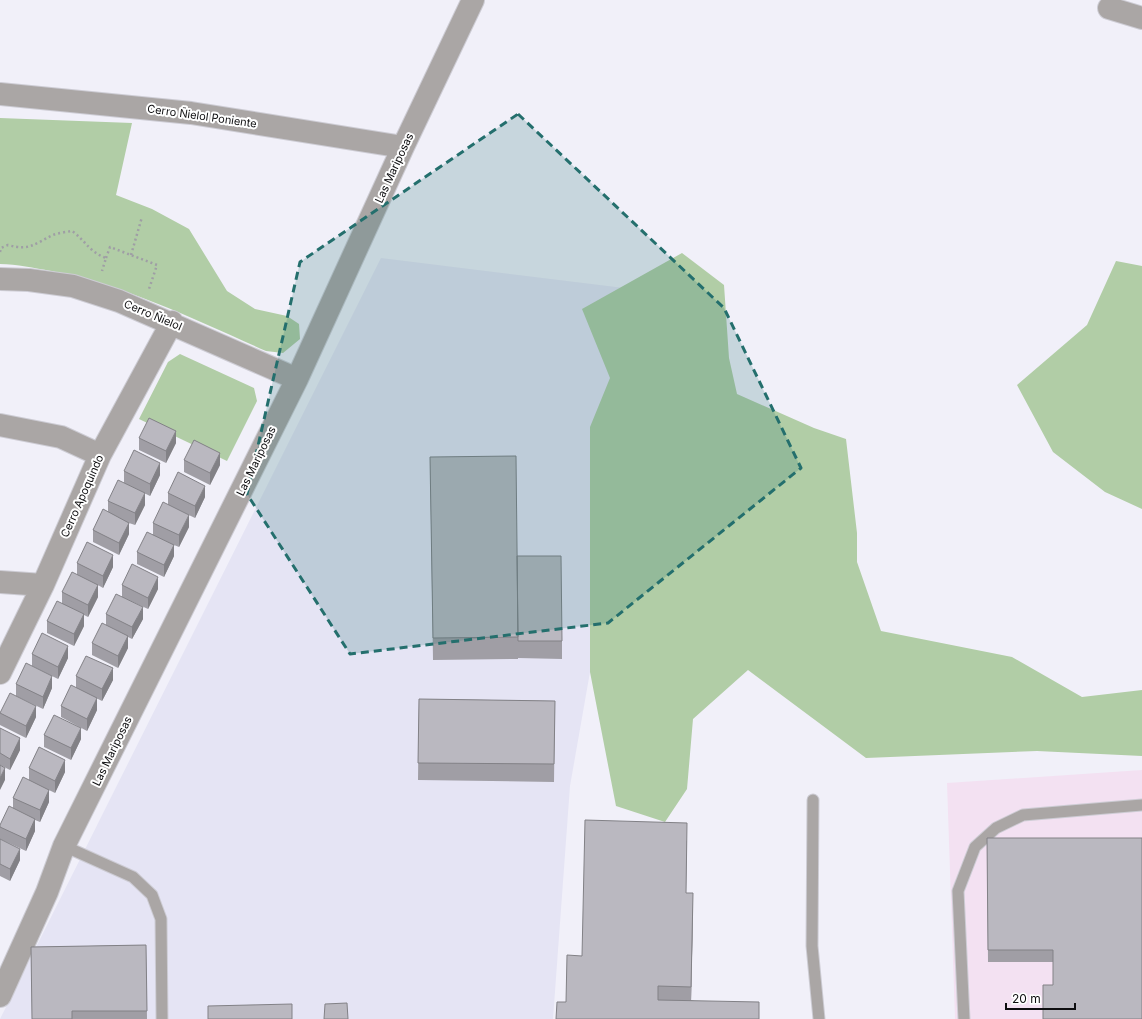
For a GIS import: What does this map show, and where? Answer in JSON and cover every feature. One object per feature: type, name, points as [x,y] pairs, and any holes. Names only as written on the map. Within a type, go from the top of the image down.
[{"type":"street","name":"Las Mariposas","points":[[0,996],[47,892],[64,846],[297,379],[403,147],[473,0]]},
{"type":"street","points":[[1109,8],[1142,18]]},
{"type":"street","name":"Cerro Ñielol Poniente","points":[[0,94],[190,113],[403,147]]},
{"type":"street","name":"Cerro Ñielol","points":[[0,279],[29,280],[73,286],[119,301],[172,322],[297,379]]},
{"type":"street","name":"Cerro Apoquindo","points":[[0,673],[43,584],[100,455],[172,322]]},
{"type":"street","points":[[0,425],[61,437],[100,455]]},
{"type":"street","points":[[0,582],[43,584]]},
{"type":"street","name":"Las Mariposas","points":[[2,955],[34,919]]},
{"type":"lane","points":[[813,800],[812,946],[819,1019]]},
{"type":"lane","points":[[964,1019],[958,891],[975,847],[996,828],[1023,815],[1142,805]]},
{"type":"lane","points":[[64,846],[133,877],[152,895],[161,919],[162,1019]]},
{"type":"path","points":[[132,255],[142,217]]},
{"type":"path","points":[[0,252],[1,248],[8,245],[19,248],[30,248],[54,235],[72,231],[79,236],[89,249],[106,258]]},
{"type":"path","points":[[101,273],[110,247],[157,265],[149,289]]},
{"type":"highlighted area","points":[[518,114],[724,308],[801,468],[608,623],[350,654],[247,494],[300,262]]},
{"type":"shaded area","points":[[381,258],[681,295],[590,672],[570,786],[553,1019],[0,1019]]},
{"type":"shaded area","points":[[1142,770],[1142,1019],[955,1019],[947,783]]},
{"type":"green space","points":[[0,118],[132,123],[116,195],[152,209],[189,229],[227,291],[255,309],[287,316],[299,324],[300,339],[283,353],[266,351],[161,305],[107,285],[51,271],[19,265],[0,264]]},
{"type":"green space","points":[[682,253],[724,285],[729,358],[737,394],[814,428],[846,439],[857,533],[857,562],[881,631],[1012,657],[1082,697],[1142,690],[1142,756],[1037,751],[866,758],[748,670],[693,719],[687,789],[665,822],[616,806],[590,672],[590,427],[610,378],[582,309]]},
{"type":"green space","points":[[1116,261],[1142,266],[1142,509],[1105,492],[1053,452],[1017,385],[1087,325]]},
{"type":"green space","points":[[180,354],[254,388],[257,401],[227,461],[139,419],[168,362]]},
{"type":"building","points":[[149,418],[176,431],[166,451],[139,438]]},
{"type":"building","points":[[194,440],[220,453],[210,473],[184,460]]},
{"type":"building","points":[[134,450],[160,463],[150,484],[124,471]]},
{"type":"building","points":[[516,456],[518,637],[433,638],[430,457]]},
{"type":"building","points":[[178,472],[205,486],[195,506],[168,493]]},
{"type":"building","points":[[118,480],[145,493],[135,513],[108,501]]},
{"type":"building","points":[[163,502],[189,515],[179,535],[153,523]]},
{"type":"building","points":[[103,509],[129,523],[119,543],[93,530]]},
{"type":"building","points":[[147,532],[174,545],[164,565],[137,552]]},
{"type":"building","points":[[87,542],[113,555],[103,576],[77,563]]},
{"type":"building","points":[[517,556],[561,556],[562,641],[518,641]]},
{"type":"building","points":[[132,564],[158,577],[148,598],[122,585]]},
{"type":"building","points":[[72,572],[98,585],[88,605],[62,592]]},
{"type":"building","points":[[116,594],[143,607],[132,627],[106,614]]},
{"type":"building","points":[[57,601],[84,614],[74,634],[47,621]]},
{"type":"building","points":[[102,623],[128,636],[118,656],[92,643]]},
{"type":"building","points":[[42,633],[68,646],[58,667],[32,654]]},
{"type":"building","points":[[86,656],[113,668],[102,689],[76,676]]},
{"type":"building","points":[[26,663],[52,676],[43,697],[16,684]]},
{"type":"building","points":[[71,685],[97,698],[87,719],[61,706]]},
{"type":"building","points":[[10,693],[36,706],[26,726],[0,713]]},
{"type":"building","points":[[419,699],[555,701],[554,764],[418,763]]},
{"type":"building","points":[[54,715],[81,728],[71,748],[44,735]]},
{"type":"building","points":[[0,728],[20,738],[10,759],[0,753]]},
{"type":"building","points":[[39,747],[65,760],[55,781],[29,768]]},
{"type":"building","points":[[0,765],[5,768],[0,778]]},
{"type":"building","points":[[23,777],[49,790],[40,810],[13,798]]},
{"type":"building","points":[[9,806],[35,819],[26,839],[0,827]]},
{"type":"building","points":[[585,820],[687,823],[686,893],[693,893],[691,987],[658,986],[658,1000],[759,1002],[759,1019],[556,1019],[557,1002],[566,1002],[567,955],[582,956]]},
{"type":"building","points":[[987,838],[1142,838],[1142,1019],[1043,1019],[1043,985],[1053,985],[1053,950],[988,950]]},
{"type":"building","points":[[0,839],[20,849],[10,869],[0,864]]},
{"type":"building","points":[[146,945],[147,1011],[72,1011],[72,1019],[32,1019],[31,947]]},
{"type":"building","points":[[347,1003],[348,1019],[324,1019],[325,1004]]},
{"type":"building","points":[[292,1004],[292,1019],[208,1019],[208,1006]]}]
